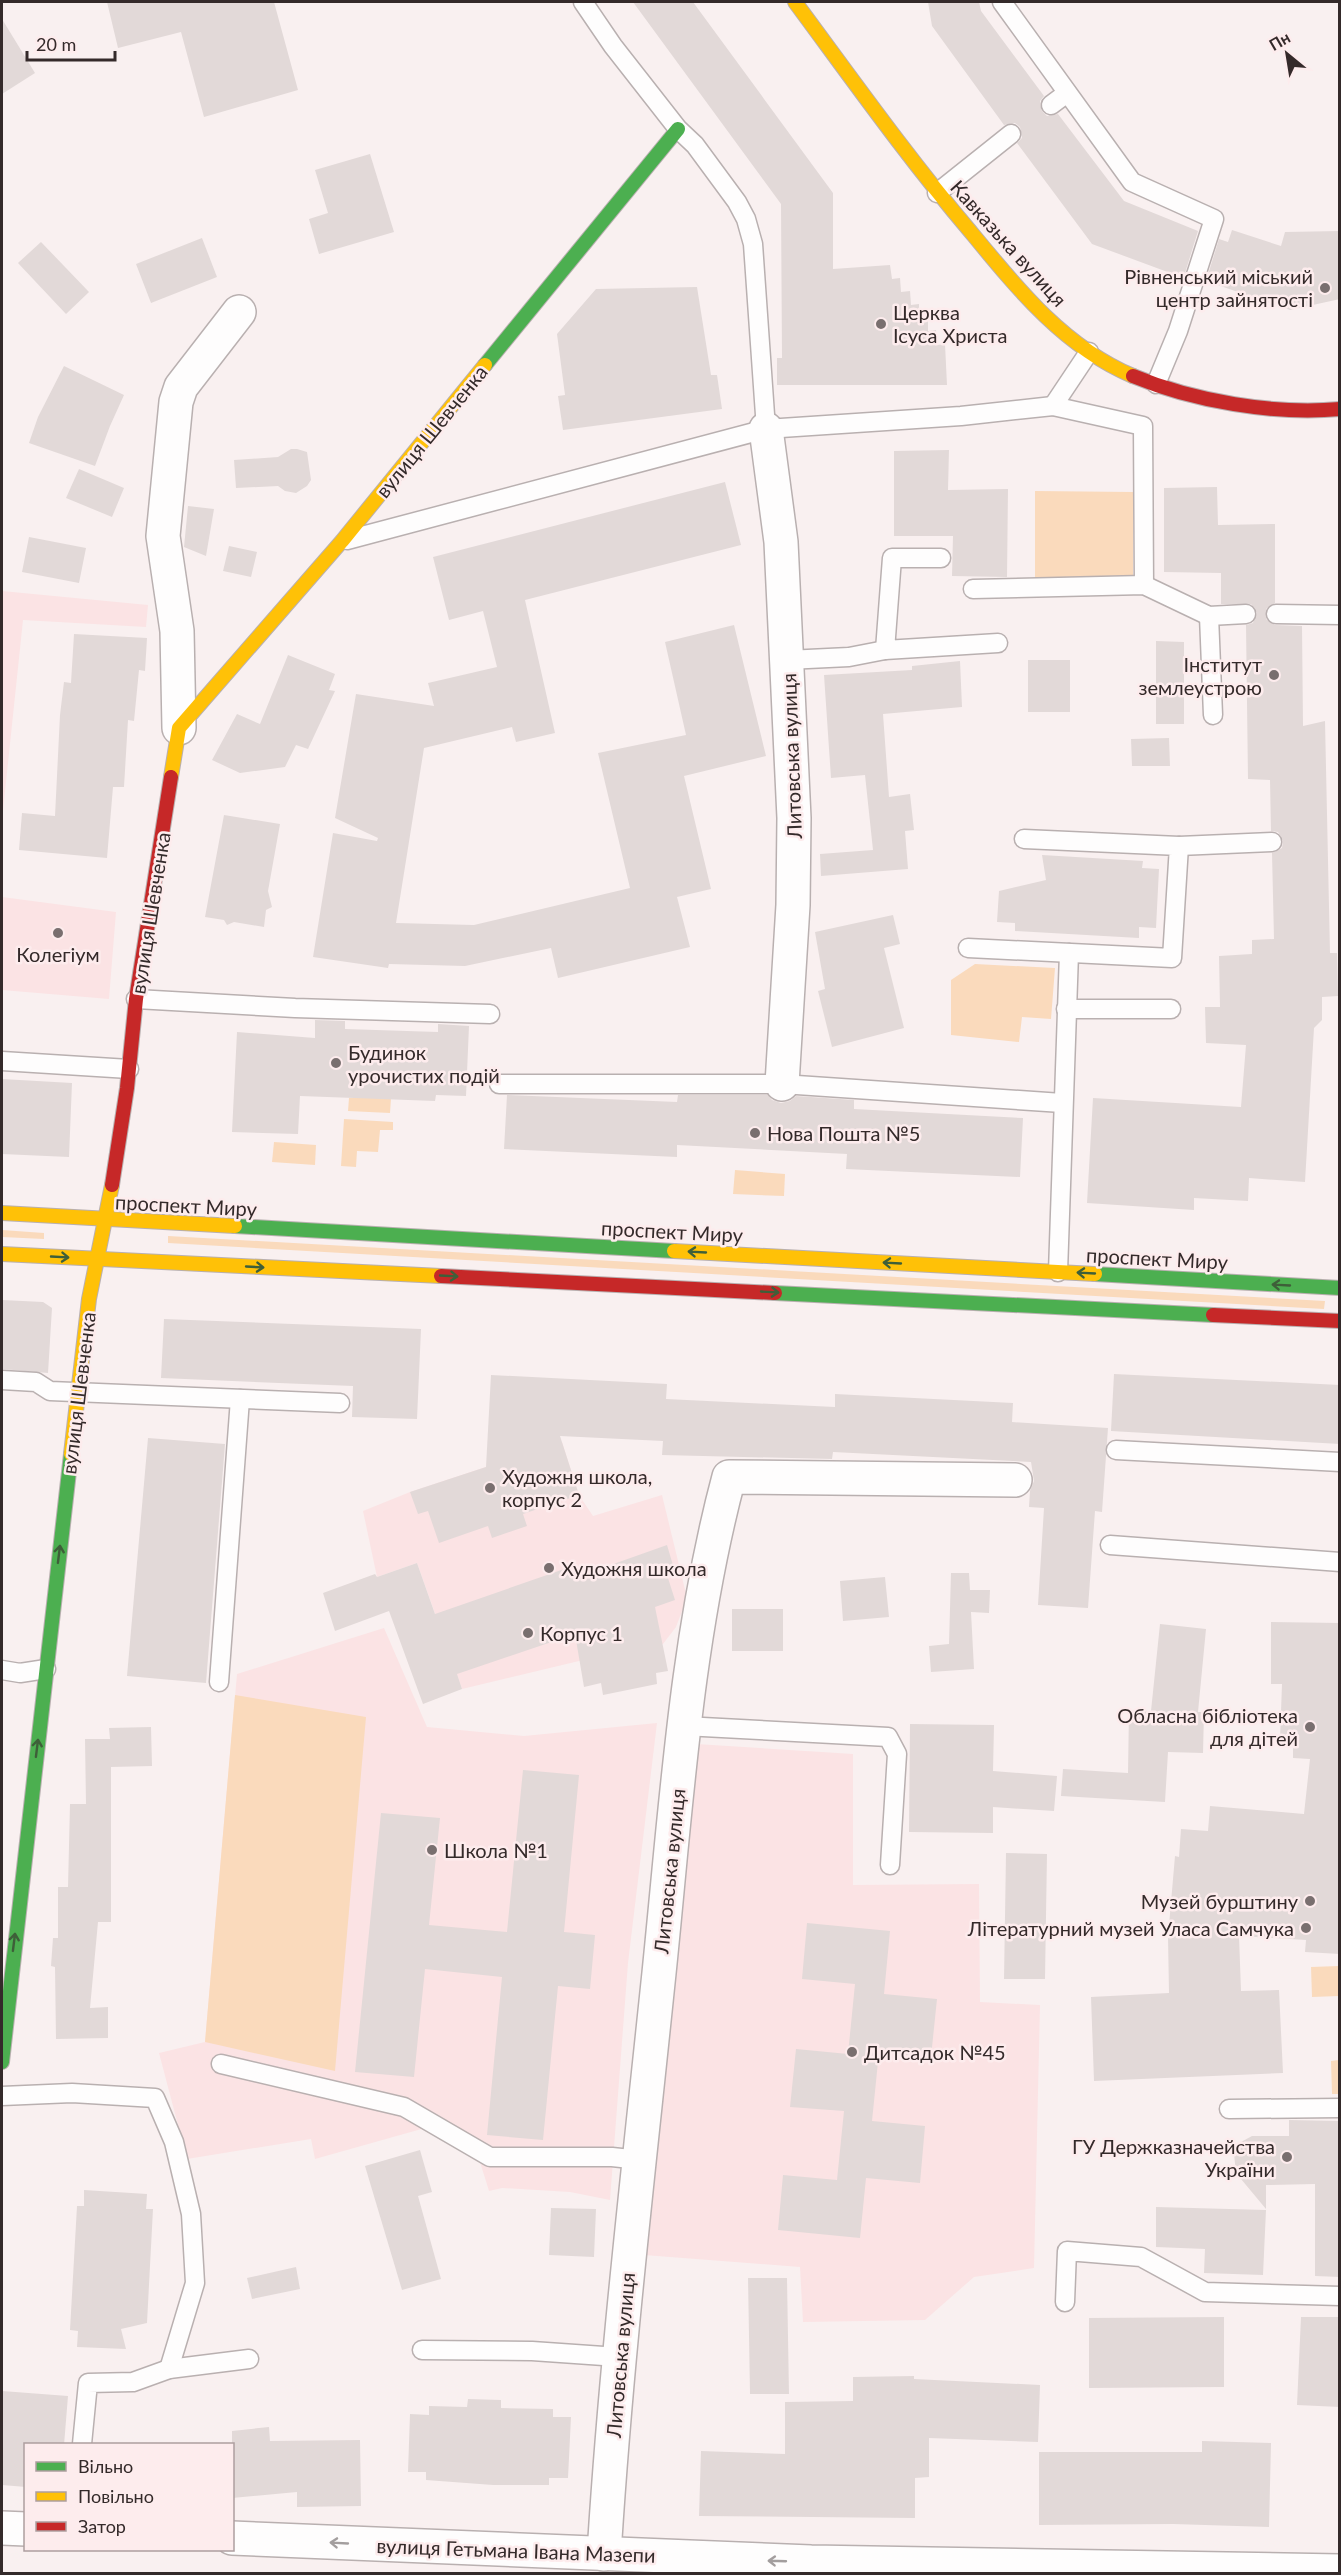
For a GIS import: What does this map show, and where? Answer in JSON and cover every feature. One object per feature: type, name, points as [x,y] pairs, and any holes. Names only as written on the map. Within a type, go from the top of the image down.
[{"type":"street","name":"Кавказька вулиця","points":[[795,2],[937,193],[1017,287],[1052,323],[1089,352],[1156,384],[1224,401],[1297,410],[1340,409]]},
{"type":"street","name":"вулиця Шевченка","points":[[178,728],[342,541],[678,129]]},
{"type":"street","name":"вулиця Шевченка","points":[[2,2062],[4,2000],[46,1669],[89,1299],[106,1220],[129,1069],[136,999],[178,728],[177,631],[163,536],[176,402],[181,387],[239,312]]},
{"type":"street","name":"Литовська вулиця","points":[[766,429],[780,542],[794,818],[793,905],[782,1084]]},
{"type":"street","name":"проспект Миру","points":[[2,1213],[1340,1288]]},
{"type":"street","points":[[2,1254],[1340,1321]]},
{"type":"street","name":"Литовська вулиця","points":[[604,2554],[618,2357],[684,1726],[714,1534],[729,1477],[1015,1480]]},
{"type":"street","points":[[2,2528],[24,2529]]},
{"type":"street","name":"вулиця Гетьмана Івана Мазепи","points":[[234,2538],[479,2561],[604,2554],[810,2568],[1340,2571]]},
{"type":"lane","points":[[583,2],[613,46],[678,129],[695,145],[746,219],[753,243],[766,429]]},
{"type":"lane","points":[[1002,2],[1132,182],[1214,219],[1178,331],[1156,384]]},
{"type":"lane","points":[[1051,105],[1067,93]]},
{"type":"lane","points":[[937,193],[1011,134]]},
{"type":"lane","points":[[1053,406],[1089,352]]},
{"type":"lane","points":[[342,541],[766,429],[961,416],[1053,406],[1143,426],[1144,585]]},
{"type":"lane","points":[[885,650],[891,558],[941,558]]},
{"type":"lane","points":[[973,589],[1144,585],[1209,616],[1246,614]]},
{"type":"lane","points":[[1276,614],[1340,615]]},
{"type":"lane","points":[[1209,616],[1213,715]]},
{"type":"lane","points":[[787,660],[849,657],[885,650],[998,643]]},
{"type":"lane","points":[[1024,839],[1179,846],[1272,842]]},
{"type":"lane","points":[[968,948],[1172,958],[1179,846]]},
{"type":"lane","points":[[1058,1272],[1062,1103],[1069,953]]},
{"type":"lane","points":[[136,999],[295,1008],[490,1014]]},
{"type":"lane","points":[[1066,1009],[1171,1009]]},
{"type":"lane","points":[[2,1061],[129,1069]]},
{"type":"lane","points":[[499,1084],[782,1084],[1062,1103]]},
{"type":"lane","points":[[2,1380],[36,1382],[50,1391],[339,1403]]},
{"type":"lane","points":[[219,1682],[240,1399]]},
{"type":"lane","points":[[1116,1450],[1340,1462]]},
{"type":"lane","points":[[1110,1545],[1340,1562]]},
{"type":"lane","points":[[2,1670],[20,1674],[46,1669]]},
{"type":"lane","points":[[684,1726],[888,1737],[897,1754],[890,1865]]},
{"type":"lane","points":[[221,2064],[404,2107],[490,2157],[612,2157],[640,2160]]},
{"type":"lane","points":[[2,2096],[72,2093],[155,2098],[174,2142],[191,2214],[195,2283],[169,2369]]},
{"type":"lane","points":[[1229,2109],[1340,2108]]},
{"type":"lane","points":[[1065,2302],[1067,2251],[1141,2257],[1205,2292],[1340,2296]]},
{"type":"lane","points":[[422,2350],[532,2350],[618,2357]]},
{"type":"lane","points":[[82,2443],[88,2382],[133,2382],[169,2369],[249,2359]]},
{"type":"shaded area","points":[[1035,491],[1133,492],[1133,576],[1035,579]]},
{"type":"shaded area","points":[[2,591],[148,605],[146,627],[23,620],[2,820]]},
{"type":"shaded area","name":"Колегіум","points":[[2,897],[116,912],[109,999],[2,990]]},
{"type":"shaded area","points":[[975,964],[1055,968],[1051,1019],[1022,1017],[1019,1042],[951,1035],[951,980]]},
{"type":"shaded area","points":[[355,1089],[391,1098],[390,1113],[348,1111],[349,1098],[355,1098]]},
{"type":"shaded area","points":[[344,1119],[393,1122],[393,1130],[380,1130],[378,1152],[357,1151],[356,1167],[341,1166]]},
{"type":"shaded area","points":[[274,1142],[316,1145],[315,1165],[272,1162]]},
{"type":"shaded area","points":[[735,1170],[785,1174],[784,1196],[733,1194]]},
{"type":"shaded area","points":[[2,1230],[44,1233],[44,1239],[2,1237]]},
{"type":"shaded area","points":[[168,1236],[1325,1301],[1324,1309],[168,1243]]},
{"type":"shaded area","name":"Художня школа","points":[[562,1442],[579,1495],[593,1516],[662,1495],[687,1598],[676,1627],[663,1644],[462,1689],[417,1563],[377,1577],[363,1511],[410,1492]]},
{"type":"shaded area","name":"Школа №1","points":[[384,1628],[427,1727],[524,1736],[657,1723],[628,1963],[610,2200],[570,2192],[502,2188],[489,2191],[480,2162],[425,2128],[315,2159],[311,2139],[187,2159],[159,2053],[205,2042],[237,1674]]},
{"type":"shaded area","points":[[235,1695],[366,1717],[335,2071],[205,2042]]},
{"type":"shaded area","name":"Дитсадок №45","points":[[696,1744],[853,1754],[853,1885],[979,1884],[980,2002],[1040,2005],[1034,2268],[974,2277],[925,2320],[803,2322],[800,2267],[644,2255]]},
{"type":"shaded area","points":[[1339,1966],[1339,1996],[1312,1997],[1311,1967]]},
{"type":"shaded area","points":[[1339,2060],[1339,2094],[1332,2094],[1331,2061]]},
{"type":"building","points":[[107,2],[274,2],[298,90],[204,117],[181,32],[118,48]]},
{"type":"building","points":[[633,2],[693,2],[833,193],[833,269],[890,265],[892,279],[900,278],[901,292],[910,291],[911,305],[919,304],[919,318],[928,317],[928,331],[936,330],[937,345],[945,344],[947,385],[777,385],[777,358],[782,358],[781,204]]},
{"type":"building","points":[[928,2],[979,2],[981,11],[1044,96],[1040,101],[1042,111],[1047,116],[1058,114],[1124,201],[1198,231],[1185,273],[1181,277],[1092,244],[1017,143],[1022,138],[1020,127],[1015,123],[1004,125],[932,26]]},
{"type":"building","points":[[2,19],[35,73],[2,94]]},
{"type":"building","points":[[370,154],[394,232],[319,254],[309,219],[328,213],[315,170]]},
{"type":"building","points":[[1232,230],[1281,246],[1285,232],[1340,231],[1340,299],[1290,310],[1206,281],[1219,239],[1228,242]]},
{"type":"building","points":[[202,238],[217,277],[151,303],[136,264]]},
{"type":"building","points":[[41,242],[89,292],[66,314],[18,263]]},
{"type":"building","points":[[697,287],[711,375],[717,375],[722,409],[563,430],[558,396],[565,395],[557,334],[596,289]]},
{"type":"building","points":[[64,366],[124,395],[95,466],[29,443],[38,417]]},
{"type":"building","points":[[291,449],[307,452],[311,480],[307,486],[296,493],[285,491],[278,486],[236,488],[234,460],[278,457]]},
{"type":"building","points":[[949,450],[948,490],[1008,489],[1007,577],[952,576],[953,536],[894,536],[894,451]]},
{"type":"building","points":[[79,469],[124,488],[112,517],[66,498]]},
{"type":"building","points":[[725,482],[741,545],[525,600],[555,733],[516,742],[512,727],[424,748],[396,923],[474,925],[630,888],[598,753],[686,735],[665,642],[734,625],[766,756],[684,776],[711,889],[677,897],[690,947],[558,978],[551,948],[465,966],[389,964],[388,968],[313,957],[333,833],[377,841],[378,838],[335,818],[356,694],[434,706],[428,683],[497,667],[483,611],[449,620],[433,557]]},
{"type":"building","points":[[1217,487],[1218,525],[1275,524],[1275,603],[1266,609],[1266,619],[1275,625],[1302,626],[1303,726],[1325,721],[1330,953],[1337,953],[1338,996],[1322,997],[1322,1020],[1314,1028],[1305,1182],[1249,1178],[1248,1201],[1194,1198],[1194,1210],[1087,1203],[1093,1098],[1241,1107],[1246,1045],[1206,1043],[1205,1007],[1220,1007],[1219,956],[1252,954],[1252,940],[1274,939],[1272,853],[1282,848],[1283,841],[1278,832],[1271,831],[1270,780],[1248,779],[1246,625],[1253,623],[1257,613],[1251,604],[1221,604],[1221,573],[1164,572],[1164,488]]},
{"type":"building","points":[[188,506],[214,509],[206,556],[184,547]]},
{"type":"building","points":[[29,537],[86,548],[79,583],[22,572]]},
{"type":"building","points":[[229,546],[257,552],[251,577],[223,571]]},
{"type":"building","points":[[74,634],[147,638],[145,671],[139,670],[134,721],[128,720],[124,787],[113,787],[107,858],[19,850],[22,813],[55,816],[60,715],[64,682],[71,683]]},
{"type":"building","points":[[1156,641],[1184,642],[1184,724],[1156,724]]},
{"type":"building","points":[[288,655],[335,674],[329,690],[335,691],[308,749],[296,745],[285,767],[240,773],[212,760],[237,714],[260,724]]},
{"type":"building","points":[[1028,660],[1070,660],[1070,712],[1028,712]]},
{"type":"building","points":[[960,661],[962,707],[883,714],[889,797],[910,794],[914,830],[905,831],[908,869],[821,876],[820,854],[873,850],[865,775],[831,778],[824,675],[912,670],[912,666]]},
{"type":"building","points":[[1169,738],[1170,766],[1132,766],[1131,739]]},
{"type":"building","points":[[224,815],[280,824],[268,891],[272,907],[266,910],[264,927],[234,922],[227,925],[224,920],[205,917]]},
{"type":"building","points":[[1042,855],[1143,861],[1142,868],[1159,869],[1156,928],[1139,927],[1139,938],[1015,931],[1015,923],[997,922],[999,891],[1046,880]]},
{"type":"building","points":[[893,915],[900,944],[884,948],[904,1028],[832,1047],[818,991],[825,989],[815,932]]},
{"type":"building","points":[[315,1020],[345,1021],[345,1029],[438,1032],[438,1024],[469,1026],[466,1096],[436,1095],[435,1101],[300,1096],[298,1134],[232,1132],[237,1032],[315,1038]]},
{"type":"building","points":[[2,1079],[72,1083],[69,1157],[2,1154]]},
{"type":"building","points":[[507,1095],[677,1102],[678,1095],[768,1095],[772,1100],[781,1103],[790,1101],[796,1096],[854,1100],[854,1109],[1023,1118],[1020,1177],[846,1169],[847,1154],[677,1145],[677,1157],[504,1149]]},
{"type":"building","points":[[2,1300],[43,1302],[52,1308],[48,1373],[2,1369]]},
{"type":"building","points":[[164,1319],[421,1329],[417,1419],[352,1417],[353,1386],[161,1378]]},
{"type":"building","points":[[1114,1374],[1340,1385],[1340,1444],[1111,1431]]},
{"type":"building","points":[[491,1375],[667,1384],[666,1399],[835,1407],[835,1394],[1013,1403],[1012,1422],[1108,1428],[1102,1512],[1095,1511],[1088,1608],[1038,1605],[1044,1508],[1029,1507],[1030,1491],[1034,1481],[1031,1462],[833,1452],[832,1459],[662,1455],[663,1441],[560,1436],[579,1495],[523,1514],[527,1526],[492,1538],[488,1526],[439,1543],[428,1511],[418,1514],[410,1492],[486,1467]]},
{"type":"building","points":[[148,1438],[225,1444],[206,1683],[127,1676]]},
{"type":"building","points":[[667,1545],[675,1572],[667,1575],[675,1600],[655,1607],[668,1671],[656,1673],[657,1684],[603,1695],[601,1683],[584,1687],[575,1634],[457,1674],[462,1689],[423,1704],[389,1611],[335,1631],[323,1593],[375,1574],[377,1577],[417,1563],[435,1614],[570,1567],[574,1578]]},
{"type":"building","points":[[951,1573],[969,1573],[970,1590],[990,1590],[989,1613],[971,1612],[974,1669],[931,1672],[929,1646],[949,1644]]},
{"type":"building","points":[[885,1577],[889,1617],[843,1621],[840,1581]]},
{"type":"building","points":[[732,1609],[783,1609],[783,1651],[732,1651]]},
{"type":"building","points":[[1271,1622],[1340,1623],[1340,1954],[1305,1952],[1306,1940],[1239,1936],[1241,1991],[1279,1990],[1283,2073],[1094,2081],[1091,1997],[1169,1993],[1168,1937],[1175,1856],[1179,1857],[1181,1829],[1208,1831],[1210,1806],[1304,1814],[1310,1759],[1293,1758],[1293,1739],[1280,1739],[1282,1684],[1271,1684]]},
{"type":"building","points":[[1160,1624],[1206,1629],[1198,1712],[1204,1712],[1203,1753],[1168,1752],[1165,1802],[1061,1796],[1063,1769],[1128,1773],[1129,1710],[1151,1711]]},
{"type":"building","points":[[910,1724],[994,1725],[993,1771],[1057,1776],[1054,1811],[993,1807],[993,1833],[909,1832]]},
{"type":"building","points":[[151,1727],[152,1766],[111,1767],[111,1922],[98,1922],[90,2008],[108,2007],[108,2038],[56,2039],[55,1967],[51,1966],[53,1938],[58,1938],[58,1887],[68,1887],[70,1804],[86,1804],[85,1739],[110,1739],[109,1728]]},
{"type":"building","name":"Школа №1","points":[[523,1770],[579,1775],[564,1932],[595,1935],[590,1989],[558,1986],[543,2140],[487,2135],[502,1977],[425,1969],[414,2077],[355,2072],[381,1813],[440,1818],[429,1925],[507,1932]]},
{"type":"building","points":[[1006,1853],[1047,1854],[1045,1979],[1004,1979]]},
{"type":"building","points":[[807,1923],[890,1931],[884,1994],[937,1999],[931,2057],[879,2052],[872,2121],[925,2126],[920,2183],[866,2178],[860,2238],[778,2230],[783,2175],[837,2180],[844,2111],[790,2107],[796,2049],[848,2054],[855,1984],[802,1979]]},
{"type":"building","name":"ГУ Держказначейства України","points":[[1289,2120],[1340,2121],[1340,2277],[1315,2276],[1315,2184],[1266,2185],[1266,2209],[1236,2173],[1234,2154],[1241,2142],[1252,2136],[1289,2136]]},
{"type":"building","points":[[420,2150],[432,2192],[418,2196],[441,2279],[402,2290],[365,2166]]},
{"type":"building","points":[[84,2190],[147,2194],[146,2209],[153,2209],[147,2323],[121,2329],[126,2349],[77,2347],[78,2331],[70,2330],[77,2206],[84,2206]]},
{"type":"building","points":[[1156,2207],[1266,2210],[1263,2275],[1204,2273],[1205,2249],[1156,2247]]},
{"type":"building","points":[[551,2208],[596,2209],[594,2257],[549,2255]]},
{"type":"building","points":[[296,2267],[300,2289],[252,2299],[247,2278]]},
{"type":"building","points":[[748,2278],[787,2278],[789,2394],[750,2394]]},
{"type":"building","points":[[1224,2317],[1224,2387],[1089,2388],[1089,2318]]},
{"type":"building","points":[[1301,2317],[1340,2317],[1340,2407],[1297,2405]]},
{"type":"building","points":[[914,2376],[914,2379],[1040,2385],[1038,2442],[929,2438],[929,2477],[915,2478],[915,2518],[699,2516],[701,2451],[785,2454],[785,2402],[853,2401],[853,2377]]},
{"type":"building","points":[[2,2391],[68,2396],[64,2443],[24,2443],[24,2487],[2,2485]]},
{"type":"building","points":[[468,2399],[501,2400],[501,2408],[553,2409],[553,2417],[571,2417],[568,2478],[549,2478],[549,2485],[493,2485],[426,2480],[426,2472],[408,2472],[410,2414],[429,2415],[429,2406],[467,2407]]},
{"type":"building","points":[[269,2427],[270,2441],[360,2440],[361,2506],[297,2507],[297,2492],[234,2498],[232,2431]]},
{"type":"building","points":[[1202,2441],[1271,2443],[1269,2527],[1173,2524],[1039,2525],[1039,2452],[1202,2452]]},
{"type":"traffic: fast","points":[[485,365],[678,129]]},
{"type":"traffic: fast","points":[[235,1226],[674,1251]]},
{"type":"traffic: fast","points":[[1095,1274],[1340,1288]]},
{"type":"traffic: fast","points":[[775,1293],[1213,1315]]},
{"type":"traffic: fast","points":[[2,2062],[71,1454]]},
{"type":"traffic: slow","points":[[795,2],[925,175],[1024,294],[1043,314],[1085,349],[1133,376]]},
{"type":"traffic: slow","points":[[171,777],[179,728],[342,541],[485,365]]},
{"type":"traffic: slow","points":[[71,1454],[89,1299],[112,1185]]},
{"type":"traffic: slow","points":[[2,1213],[235,1226]]},
{"type":"traffic: slow","points":[[674,1251],[1095,1274]]},
{"type":"traffic: slow","points":[[2,1254],[441,1276]]},
{"type":"traffic: jam","points":[[1133,376],[1181,393],[1234,404],[1288,410],[1340,409]]},
{"type":"traffic: jam","points":[[112,1185],[127,1088],[136,999],[171,777]]},
{"type":"traffic: jam","points":[[441,1276],[775,1293]]},
{"type":"traffic: jam","points":[[1213,1315],[1340,1321]]},
{"type":"place","name":"Рівненський міський центр зайнятості","points":[[1325,288]]},
{"type":"place","name":"Церква Ісуса Христа","points":[[881,324]]},
{"type":"place","name":"Інститут землеустрою","points":[[1274,675]]},
{"type":"place","name":"Колегіум","points":[[58,933]]},
{"type":"place","name":"Будинок урочистих подій","points":[[336,1063]]},
{"type":"place","name":"Нова Пошта №5","points":[[755,1133]]},
{"type":"place","name":"Художня школа, корпус 2","points":[[490,1488]]},
{"type":"place","name":"Художня школа","points":[[549,1568]]},
{"type":"place","name":"Корпус 1","points":[[528,1633]]},
{"type":"place","name":"Обласна бібліотека для дітей","points":[[1310,1727]]},
{"type":"place","name":"Школа №1","points":[[432,1850]]},
{"type":"place","name":"Музей бурштину","points":[[1310,1901]]},
{"type":"place","name":"Літературний музей Уласа Самчука","points":[[1306,1928]]},
{"type":"place","name":"Дитсадок №45","points":[[852,2052]]},
{"type":"place","name":"ГУ Держказначейства України","points":[[1287,2157]]}]
